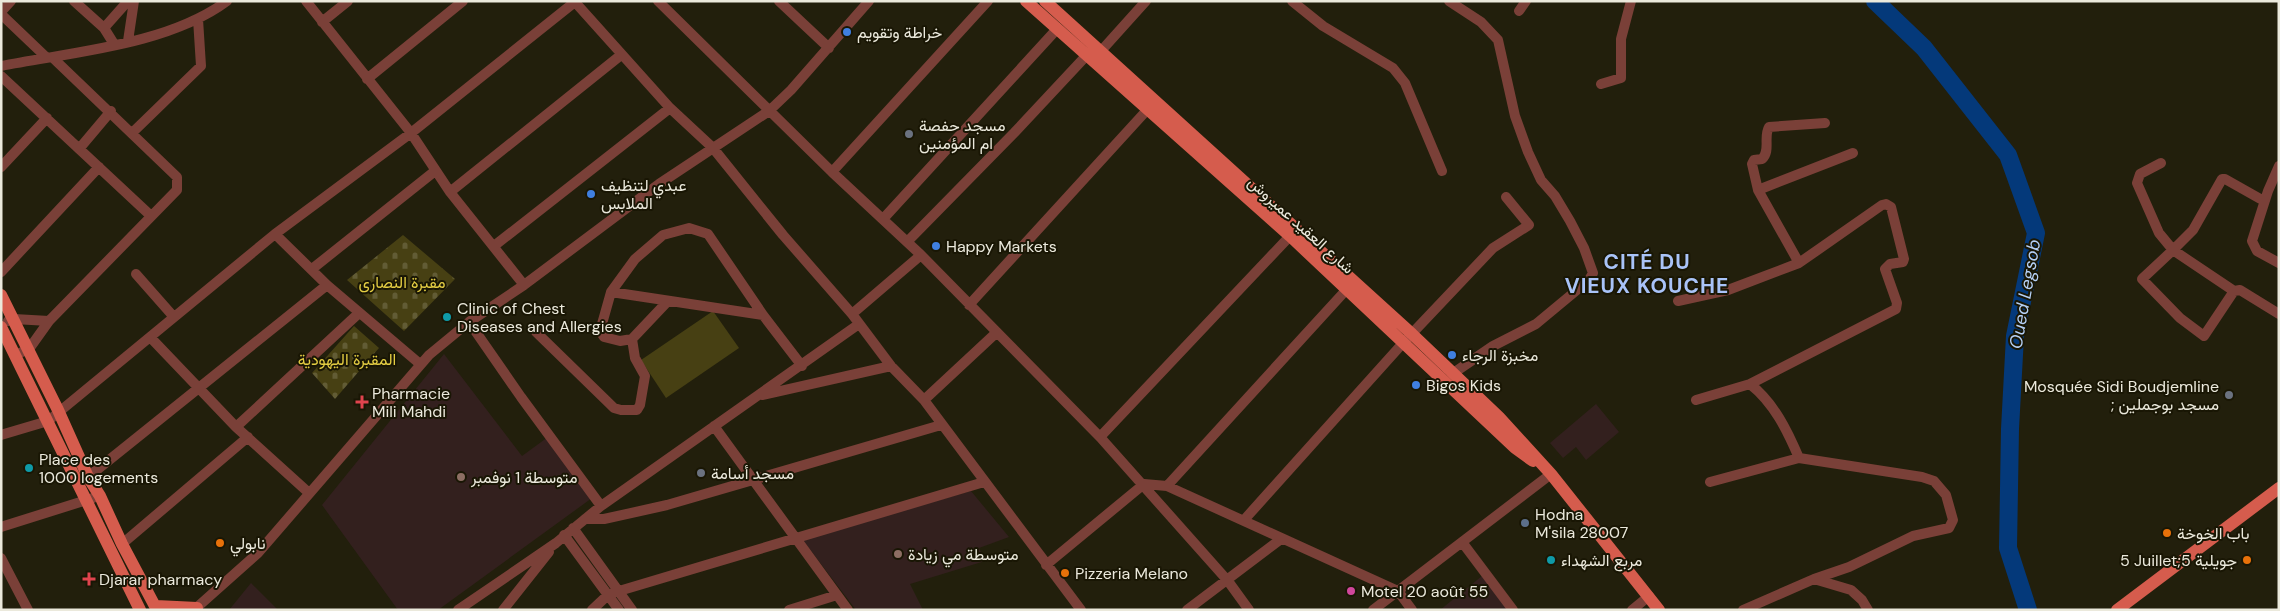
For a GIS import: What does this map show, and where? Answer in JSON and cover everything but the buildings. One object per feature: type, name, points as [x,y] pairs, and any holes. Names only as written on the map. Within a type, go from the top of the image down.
[{"type":"main road","name":"شارع العقيد عميروش","points":[[1026,1],[1347,289],[1452,374],[1499,417],[1552,474],[1659,610]]},
{"type":"main road","name":"شارع العقيد عميروش","points":[[1048,2],[1408,338],[1514,448],[1552,474]]},
{"type":"main road","points":[[1,295],[29,349],[88,477],[100,496],[122,544],[156,608],[195,609]]},
{"type":"main road","points":[[1,326],[140,610]]},
{"type":"main road","points":[[2117,610],[2279,488]]},
{"type":"street","points":[[11,1],[1,13],[111,111],[177,177],[178,181],[177,190],[150,215],[49,321],[29,349],[15,355]]},
{"type":"street","points":[[74,1],[104,28],[114,44]]},
{"type":"street","points":[[104,28],[128,1]]},
{"type":"street","points":[[128,41],[134,1]]},
{"type":"street","points":[[1,66],[128,41],[184,26],[227,1]]},
{"type":"street","points":[[306,1],[411,133],[450,192],[524,285]]},
{"type":"street","points":[[322,22],[348,1]]},
{"type":"street","points":[[367,79],[462,1]]},
{"type":"street","points":[[658,1],[832,172],[921,255],[1100,437],[1144,484],[1228,581],[1249,610]]},
{"type":"street","points":[[780,1],[829,48]]},
{"type":"street","points":[[195,609],[258,553],[420,364],[470,322],[524,285],[659,184],[769,111],[829,48],[869,1]]},
{"type":"street","points":[[832,172],[988,1]]},
{"type":"street","points":[[1101,51],[1146,1]]},
{"type":"street","points":[[1292,1],[1323,26],[1393,68],[1405,83],[1442,171]]},
{"type":"street","points":[[1449,1],[1481,22],[1498,40],[1515,116],[1528,152],[1541,180],[1555,196],[1570,221],[1584,248],[1593,273],[1589,280],[1536,324],[1493,346],[1452,374]]},
{"type":"street","points":[[1519,11],[1526,1]]},
{"type":"street","points":[[1601,84],[1621,78],[1620,39],[1631,1]]},
{"type":"street","points":[[1,434],[48,421],[58,410],[275,234],[411,133],[575,2],[670,108],[714,148],[783,235],[852,314],[891,366],[924,400],[940,425],[1077,609]]},
{"type":"street","points":[[132,133],[201,66],[198,19]]},
{"type":"street","points":[[883,219],[1057,29]]},
{"type":"street","points":[[450,192],[621,55]]},
{"type":"street","points":[[907,242],[1014,133],[1086,56]]},
{"type":"street","points":[[1,76],[150,215]]},
{"type":"street","points":[[494,246],[670,108]]},
{"type":"street","points":[[969,304],[1147,110]]},
{"type":"street","points":[[79,149],[111,111]]},
{"type":"street","points":[[1,168],[47,118]]},
{"type":"street","points":[[1800,263],[1764,203],[1758,190],[1752,164],[1754,160],[1762,160],[1766,156],[1768,129],[1825,123]]},
{"type":"street","points":[[1758,190],[1854,153]]},
{"type":"street","points":[[2161,163],[2140,174],[2137,183],[2159,232],[2173,250],[2234,290],[2240,290],[2279,314]]},
{"type":"street","points":[[2279,166],[2264,201],[2252,242],[2258,251],[2279,263]]},
{"type":"street","points":[[1,272],[99,168]]},
{"type":"street","points":[[312,269],[435,171]]},
{"type":"street","points":[[2234,290],[2206,335],[2200,334],[2142,281],[2142,277],[2193,230],[2213,192],[2224,178],[2264,201]]},
{"type":"street","points":[[1244,520],[1408,338],[1493,248],[1529,225],[1506,197]]},
{"type":"street","points":[[1678,301],[1728,290],[1800,263],[1882,205],[1886,204],[1891,207],[1904,259],[1903,262],[1890,264],[1885,269],[1898,302],[1896,309],[1750,384],[1696,400]]},
{"type":"street","points":[[668,301],[632,338],[620,341],[600,332],[611,292],[636,259],[652,244],[663,235],[689,228],[708,234],[763,315],[802,366]]},
{"type":"street","points":[[275,234],[327,285],[420,364]]},
{"type":"street","points":[[1100,437],[1290,236]]},
{"type":"street","points":[[852,314],[921,255]]},
{"type":"street","points":[[136,274],[174,316]]},
{"type":"street","points":[[88,477],[327,285]]},
{"type":"street","points":[[1167,486],[1347,289]]},
{"type":"street","points":[[611,292],[763,315]]},
{"type":"street","points":[[236,427],[359,313]]},
{"type":"street","points":[[1,326],[14,319],[49,321]]},
{"type":"street","points":[[470,322],[521,397],[601,506]]},
{"type":"street","points":[[503,610],[564,535],[601,506],[859,324]]},
{"type":"street","points":[[536,332],[606,400],[621,410],[637,410],[640,405],[645,376],[635,358],[632,338]]},
{"type":"street","points":[[924,400],[996,333]]},
{"type":"street","points":[[150,337],[236,427],[309,493]]},
{"type":"street","points":[[756,396],[891,366]]},
{"type":"street","points":[[1750,384],[1765,396],[1780,418],[1799,458]]},
{"type":"street","points":[[584,519],[604,519],[668,505],[940,425]]},
{"type":"street","points":[[714,426],[848,610]]},
{"type":"street","points":[[122,544],[248,437]]},
{"type":"street","points":[[1710,482],[1799,458],[1931,479],[1946,496],[1953,520],[1952,525],[1946,529],[1913,536],[1849,567],[1814,579],[1743,610]]},
{"type":"street","points":[[1373,610],[1552,474]]},
{"type":"street","points":[[592,610],[608,594],[796,540],[984,482]]},
{"type":"street","points":[[1046,565],[1144,484],[1167,486],[1398,591],[1412,610]]},
{"type":"street","points":[[1,527],[100,496]]},
{"type":"street","points":[[573,528],[632,610]]},
{"type":"street","points":[[564,535],[619,610]]},
{"type":"street","points":[[1187,610],[1228,581],[1281,539]]},
{"type":"street","points":[[1462,542],[1514,610]]},
{"type":"street","points":[[458,610],[556,543]]},
{"type":"street","points":[[1,558],[27,610]]},
{"type":"street","points":[[1814,579],[1851,590],[1862,600],[1868,610]]},
{"type":"street","points":[[788,610],[837,596]]},
{"type":"street","points":[[1632,610],[1649,596]]},
{"type":"shaded area","name":"متوسطة 1 نوفمبر","points":[[444,354],[522,456],[548,437],[592,498],[438,610],[398,610],[322,505]]},
{"type":"shaded area","points":[[1596,404],[1619,432],[1586,460],[1576,447],[1563,458],[1550,443]]},
{"type":"shaded area","name":"متوسطة مي زيادة","points":[[971,491],[1009,537],[979,548],[985,561],[910,584],[923,610],[856,610],[802,539]]},
{"type":"shaded area","points":[[1482,576],[1510,610],[1440,610]]},
{"type":"shaded area","points":[[251,583],[278,610],[229,610]]},
{"type":"green space","name":"مقبرة النصارى","points":[[403,235],[455,279],[404,331],[347,280]]},
{"type":"green space","points":[[713,311],[739,348],[666,398],[641,360]]},
{"type":"green space","name":"المقبرة اليهودية","points":[[354,326],[379,348],[335,399],[312,373]]},
{"type":"waterway","name":"Oued Legsob","points":[[1875,1],[1924,48],[2008,155],[2036,233],[2015,336],[2010,429],[2008,548],[2028,610]]},
{"type":"place","name":"خراطة وتقويم","points":[[847,32]]},
{"type":"place","name":"مسجد حفصة ام المؤمنين","points":[[909,134]]},
{"type":"place","name":"عبدي لتنظيف الملابس","points":[[591,194]]},
{"type":"place","name":"Happy Markets","points":[[936,246]]},
{"type":"place","name":"Clinic of Chest Diseases and Allergies","points":[[447,317]]},
{"type":"place","name":"مخبزة الرجاء","points":[[1452,355]]},
{"type":"place","name":"Bigos Kids","points":[[1416,385]]},
{"type":"place","name":"Mosquée Sidi Boudjemline ; مسجد بوجملين","points":[[2229,395]]},
{"type":"place","name":"Pharmacie Mili Mahdi","points":[[362,402]]},
{"type":"place","name":"Place des 1000 logements","points":[[29,468]]},
{"type":"place","name":"مسجد أسامة","points":[[701,473]]},
{"type":"place","name":"متوسطة 1 نوفمبر","points":[[461,477]]},
{"type":"place","name":"Hodna M'sila 28007","points":[[1525,523]]},
{"type":"place","name":"باب الخوخة","points":[[2167,533]]},
{"type":"place","name":"نابولي","points":[[220,543]]},
{"type":"place","name":"متوسطة مي زيادة","points":[[898,554]]},
{"type":"place","name":"مربع الشهداء","points":[[1551,560]]},
{"type":"place","name":"5 Juillet;5 جويلية","points":[[2247,560]]},
{"type":"place","name":"Pizzeria Melano","points":[[1065,573]]},
{"type":"place","name":"Djarar pharmacy","points":[[89,579]]},
{"type":"place","name":"Motel 20 août 55","points":[[1351,591]]},
{"type":"district","name":"CITÉ DU VIEUX KOUCHE","points":[[1647,274]]}]
